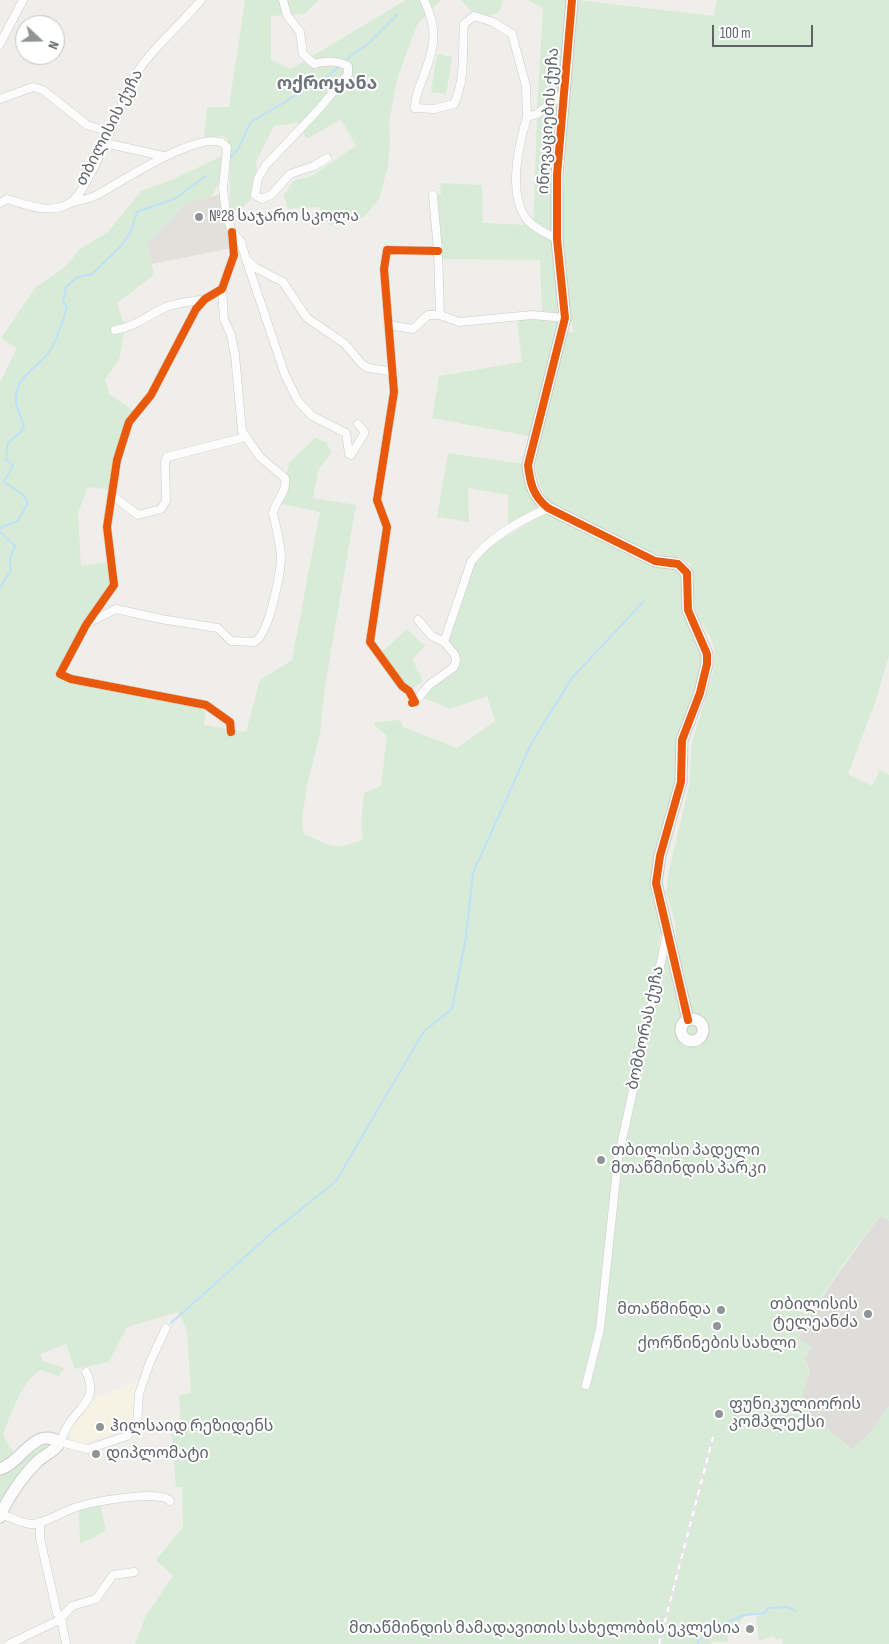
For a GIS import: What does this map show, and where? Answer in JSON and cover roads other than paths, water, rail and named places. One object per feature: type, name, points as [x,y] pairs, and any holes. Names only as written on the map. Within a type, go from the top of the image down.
[{"type":"street","points":[[0,44],[23,0]]},
{"type":"street","name":"თბილისის ქუჩა","points":[[2,199],[38,208],[54,208],[71,203],[88,177],[132,81],[144,62],[201,0]]},
{"type":"street","points":[[283,0],[287,15],[300,32],[303,54],[307,59],[314,64],[327,60],[342,63],[348,66],[348,74],[319,109],[266,165],[258,178],[255,195],[262,199],[271,195],[290,174],[314,166],[327,158]]},
{"type":"street","points":[[424,0],[430,11],[435,40],[424,77],[418,85],[415,108],[434,109],[454,104],[459,93],[463,72],[464,24],[474,16],[493,22],[512,34],[526,86],[528,117],[519,146],[516,169],[520,202],[526,218],[557,240]]},
{"type":"street","name":"ინოვაციების ქუჩა","points":[[547,391],[565,318],[557,240],[557,175],[572,0]]},
{"type":"street","points":[[0,100],[33,87],[43,90],[88,125],[110,132]]},
{"type":"street","points":[[528,117],[537,114],[565,92]]},
{"type":"street","points":[[71,203],[94,197],[163,156],[202,143],[216,140],[223,142],[227,148],[223,188],[226,213],[232,232],[234,255],[222,289],[222,309],[235,355],[242,431],[260,457],[285,478],[286,484],[284,494],[273,512],[281,558],[275,595],[258,641],[240,642],[230,640],[218,628],[160,620],[116,609],[110,610],[86,625]]},
{"type":"street","points":[[105,143],[163,156]]},
{"type":"street","points":[[433,195],[438,251],[440,315]]},
{"type":"street","points":[[232,232],[241,242],[285,376],[298,401],[312,416],[346,433],[349,454],[351,455],[364,434],[364,431],[358,424]]},
{"type":"street","points":[[418,620],[432,636],[444,642],[455,655],[456,664],[429,685],[413,702],[409,691],[402,686],[370,642],[387,527],[377,500],[394,392],[384,269],[387,250],[438,251]]},
{"type":"street","points":[[246,259],[256,268],[283,282],[307,318],[345,344],[362,364],[368,368],[389,371],[394,375]]},
{"type":"street","points":[[115,330],[138,324],[164,308],[178,303],[205,299],[222,289]]},
{"type":"street","points":[[205,299],[190,319],[151,395],[129,422],[118,460],[107,527],[114,585],[86,625],[60,674],[71,679],[206,705],[230,722],[231,732]]},
{"type":"street","points":[[388,325],[413,329],[420,325],[426,316],[440,315],[459,322],[532,314],[565,318]]},
{"type":"street","name":"ბომბორას ქუჩა","points":[[547,391],[528,464],[531,485],[538,500],[548,508],[655,561],[678,564],[687,573],[688,610],[704,646],[707,664],[700,693],[682,740],[681,782],[657,869],[658,897],[667,934],[618,1159],[600,1329],[586,1384]]},
{"type":"street","points":[[113,496],[138,515],[161,509],[166,501],[165,462],[168,456],[246,437]]},
{"type":"street","points":[[444,642],[471,562],[478,552],[519,524],[548,508]]},
{"type":"street","points":[[667,934],[688,1020]]},
{"type":"street","points":[[0,1469],[11,1463],[23,1450],[36,1441],[47,1437],[88,1449],[126,1436],[137,1425],[139,1394],[150,1362],[166,1328]]},
{"type":"street","points":[[86,1372],[90,1379],[89,1400],[69,1423],[56,1448],[33,1466],[1,1515],[30,1524],[40,1522],[78,1506],[97,1502],[146,1496],[166,1498],[170,1502]]},
{"type":"street","points":[[40,1522],[40,1538],[56,1613],[62,1620],[66,1644]]},
{"type":"street","points":[[9,1644],[62,1620],[72,1606],[96,1599],[113,1575],[134,1572]]},
{"type":"waterway","points":[[344,61],[370,42],[397,15]]},
{"type":"waterway","points":[[231,157],[238,149],[251,122],[330,75],[339,66]]},
{"type":"waterway","points":[[0,528],[18,521],[28,502],[21,493],[4,482],[13,466],[6,459],[8,443],[24,429],[16,404],[16,395],[21,381],[47,355],[56,340],[67,308],[63,301],[66,287],[77,277],[92,274],[122,245],[130,233],[137,212],[176,198],[206,176]]},
{"type":"waterway","points":[[0,532],[15,546],[10,559],[11,570],[0,588]]},
{"type":"waterway","points":[[171,1323],[275,1230],[336,1181],[424,1031],[452,1009],[466,937],[473,873],[532,742],[572,678],[644,601]]},
{"type":"waterway","points":[[711,1629],[744,1615],[765,1613],[768,1608],[788,1607],[796,1611]]},
{"type":"waterway","points":[[698,1644],[698,1641],[710,1632]]},
{"type":"railway","points":[[659,1644],[713,1437]]},
{"type":"place","name":"№28 საჯარო სკოლა","points":[[199,217]]},
{"type":"place","name":"თბილისი პადელი მთაწმინდის პარკი","points":[[601,1160]]},
{"type":"place","name":"მთაწმინდა","points":[[721,1310]]},
{"type":"place","name":"თბილისის ტელეანძა","points":[[868,1314]]},
{"type":"place","name":"ქორწინების სახლი","points":[[717,1326]]},
{"type":"place","name":"ფუნიკულიორის კომპლექსი","points":[[719,1414]]},
{"type":"place","name":"ჰილსაიდ რეზიდენს","points":[[100,1427]]},
{"type":"place","name":"დიპლომატი","points":[[96,1454]]},
{"type":"place","name":"მთაწმინდის მამადავითის სახელობის ეკლესია","points":[[750,1629]]},
{"type":"district","name":"ოქროყანა","points":[[327,84]]}]
